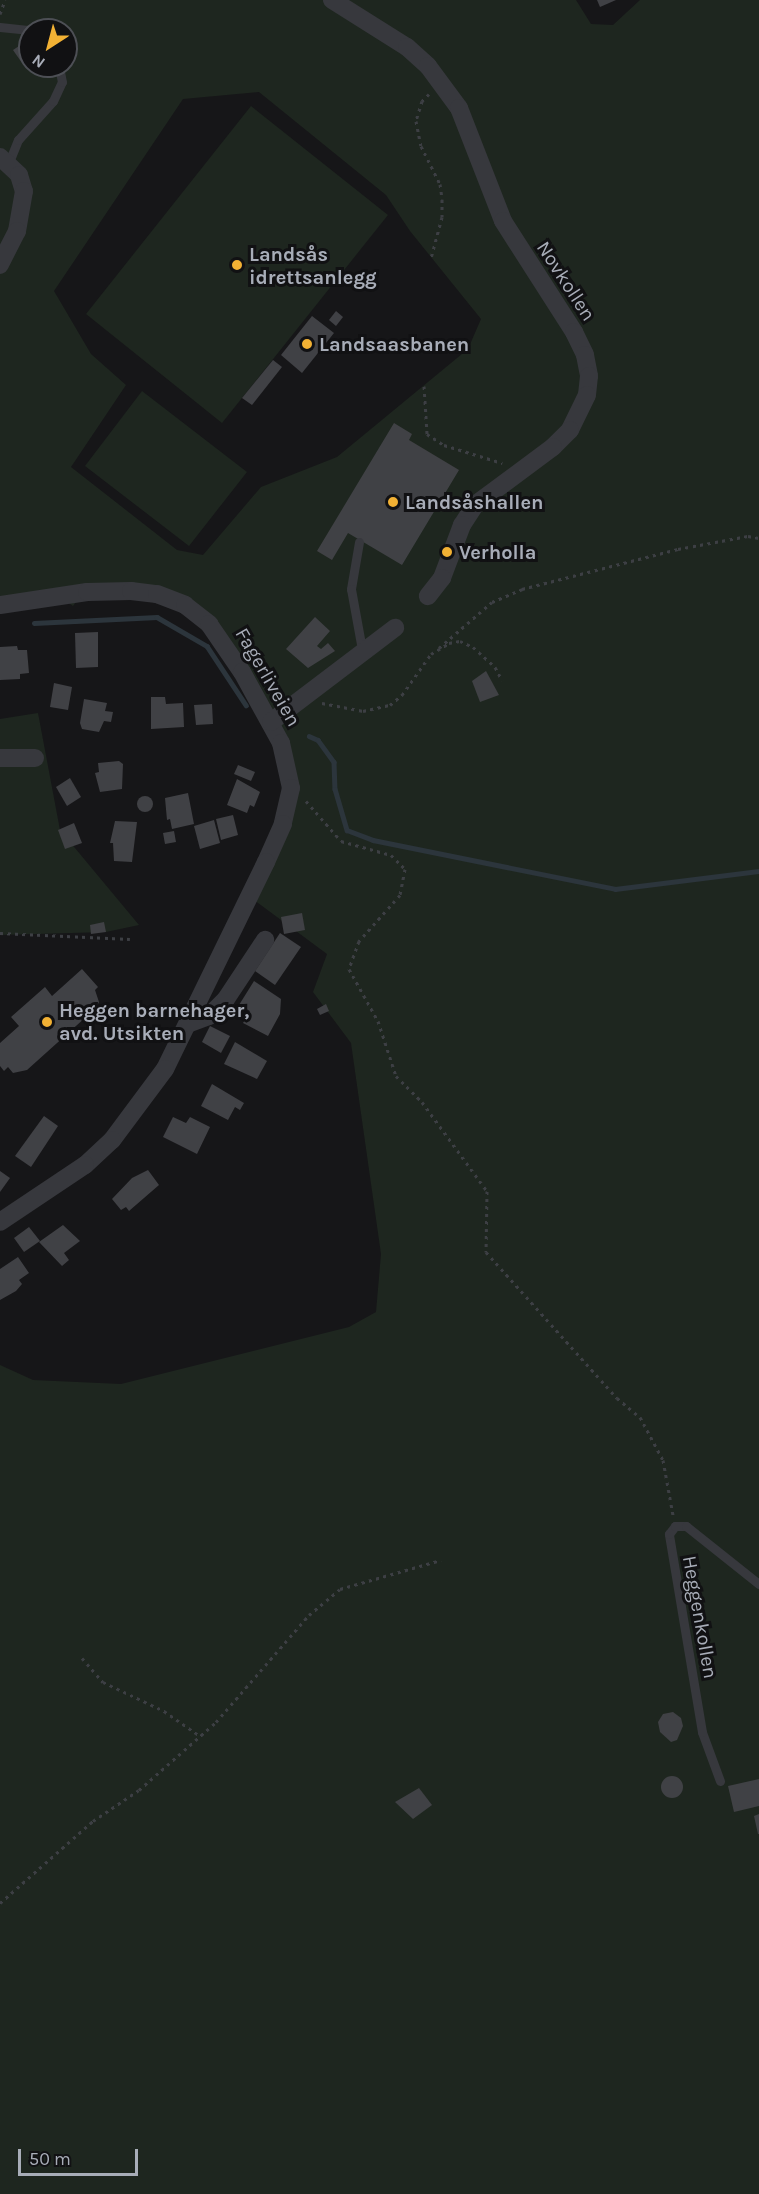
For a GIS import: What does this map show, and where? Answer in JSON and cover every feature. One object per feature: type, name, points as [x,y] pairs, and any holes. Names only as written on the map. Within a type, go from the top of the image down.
[{"type":"street","name":"Novkollen","points":[[332,0],[407,47],[445,88],[468,126],[508,230],[585,355],[589,376],[579,414],[553,447],[475,505],[462,525],[442,579],[428,596]]},
{"type":"street","points":[[0,265],[24,212],[19,175],[5,160]]},
{"type":"street","name":"Fagerliveien","points":[[0,604],[87,592],[130,591],[157,594],[185,605],[220,638],[271,722],[281,743],[291,788],[283,824],[190,1023],[165,1069],[112,1140],[85,1166],[0,1222]]},
{"type":"street","points":[[271,722],[363,655],[395,628]]},
{"type":"street","points":[[0,758],[35,758]]},
{"type":"street","points":[[190,1023],[209,1016],[226,999],[265,940]]},
{"type":"lane","points":[[0,27],[18,29]]},
{"type":"lane","points":[[5,160],[18,141],[53,101],[62,82],[61,78]]},
{"type":"lane","points":[[359,542],[351,589],[363,655]]},
{"type":"lane","name":"Heggenkollen","points":[[720,1781],[702,1732],[669,1552],[669,1534],[675,1526],[686,1526],[759,1584]]},
{"type":"path","points":[[0,14],[5,0]]},
{"type":"path","points":[[431,258],[442,217],[442,199],[440,184],[421,146],[416,121],[426,95],[445,88]]},
{"type":"path","points":[[424,386],[427,434],[444,445],[521,471]]},
{"type":"path","points":[[305,696],[356,710],[390,705],[439,648],[492,602],[522,590],[678,549],[748,536],[759,538]]},
{"type":"path","points":[[439,648],[460,641],[473,647],[495,668],[502,680]]},
{"type":"path","points":[[291,788],[341,841],[392,855],[405,869],[400,895],[359,941],[349,969],[378,1021],[396,1076],[423,1102],[487,1191],[486,1252],[617,1398],[640,1417],[663,1460],[675,1526]]},
{"type":"path","points":[[0,933],[130,939]]},
{"type":"path","points":[[0,1903],[216,1722],[309,1615],[340,1589],[441,1560]]},
{"type":"path","points":[[82,1658],[103,1682],[164,1711],[200,1736]]},
{"type":"shaded area","points":[[0,0],[576,0],[591,24],[613,25],[640,0],[759,0],[759,2194],[0,2194],[0,1365],[33,1380],[121,1384],[349,1327],[376,1312],[381,1254],[351,1043],[313,992],[327,954],[250,897],[294,784],[234,656],[181,603],[146,594],[80,597],[73,606],[63,599],[0,607]],"holes":[[[259,92],[386,195],[410,231],[481,319],[468,349],[337,457],[261,487],[203,555],[177,550],[71,467],[126,385],[91,354],[54,291],[183,99]]]},
{"type":"shaded area","name":"Landsås idrettsanlegg","points":[[251,106],[388,215],[222,423],[86,314]]},
{"type":"shaded area","points":[[142,391],[247,472],[189,546],[85,466]]},
{"type":"shaded area","points":[[38,713],[60,830],[139,925],[106,932],[0,935],[0,719]]},
{"type":"building","points":[[597,0],[616,0],[600,7]]},
{"type":"building","points":[[18,47],[18,57],[13,50]]},
{"type":"building","points":[[336,311],[343,317],[336,326],[329,320]]},
{"type":"building","name":"Landsaasbanen","points":[[312,316],[334,333],[302,373],[281,355]]},
{"type":"building","points":[[273,360],[282,367],[252,405],[242,398]]},
{"type":"building","name":"Landsåshallen","points":[[394,423],[412,434],[409,440],[459,470],[402,565],[348,533],[332,560],[317,551]]},
{"type":"building","points":[[315,617],[330,631],[317,646],[321,649],[328,643],[335,651],[308,668],[286,649]]},
{"type":"building","points":[[98,632],[98,667],[76,668],[75,633]]},
{"type":"building","points":[[17,646],[18,650],[27,650],[29,673],[20,674],[20,679],[0,680],[0,647]]},
{"type":"building","points":[[486,671],[499,695],[480,702],[472,681]]},
{"type":"building","points":[[54,683],[72,687],[68,710],[50,707]]},
{"type":"building","points":[[151,697],[165,697],[166,704],[183,703],[184,727],[151,729]]},
{"type":"building","points":[[84,699],[107,703],[105,711],[113,712],[111,722],[104,721],[99,732],[82,729],[80,723]]},
{"type":"building","points":[[212,704],[213,724],[196,725],[194,705]]},
{"type":"building","points":[[119,761],[123,764],[122,789],[100,792],[95,773],[99,772],[98,763]]},
{"type":"building","points":[[238,765],[255,772],[251,781],[234,774]]},
{"type":"building","points":[[70,778],[81,797],[67,806],[56,787]]},
{"type":"building","points":[[237,779],[260,792],[254,807],[250,805],[247,813],[227,805]]},
{"type":"building","points":[[188,793],[194,824],[172,829],[170,819],[167,820],[165,798]]},
{"type":"building","points":[[142,796],[148,796],[153,804],[151,810],[142,812],[137,807],[137,801]]},
{"type":"building","points":[[233,815],[238,835],[221,840],[216,819]]},
{"type":"building","points":[[214,820],[220,843],[200,849],[194,826]]},
{"type":"building","points":[[115,821],[137,822],[132,862],[114,861],[113,843],[110,843]]},
{"type":"building","points":[[74,823],[82,843],[65,849],[58,830]]},
{"type":"building","points":[[174,831],[176,842],[165,844],[163,833]]},
{"type":"building","points":[[302,913],[305,930],[284,934],[281,917]]},
{"type":"building","points":[[104,922],[106,932],[91,934],[90,925]]},
{"type":"building","points":[[280,933],[301,947],[275,985],[255,971]]},
{"type":"building","points":[[82,969],[98,987],[95,990],[99,1002],[96,1008],[27,1070],[13,1073],[8,1067],[4,1071],[0,1066],[0,1043],[19,1026],[11,1017],[45,987],[52,996]]},
{"type":"building","points":[[254,981],[281,999],[280,1014],[268,1036],[243,1023],[250,1011],[239,1005]]},
{"type":"building","points":[[326,1004],[329,1011],[320,1015],[317,1009]]},
{"type":"building","points":[[210,1026],[230,1036],[221,1053],[202,1042]]},
{"type":"building","points":[[235,1042],[267,1061],[257,1079],[224,1064]]},
{"type":"building","points":[[212,1084],[244,1103],[240,1110],[235,1107],[228,1120],[201,1106]]},
{"type":"building","points":[[44,1116],[58,1126],[31,1167],[15,1156]]},
{"type":"building","points":[[173,1117],[186,1123],[190,1117],[210,1127],[197,1154],[163,1137]]},
{"type":"building","points":[[148,1170],[159,1185],[129,1211],[126,1207],[121,1210],[112,1199],[132,1178]]},
{"type":"building","points":[[0,1171],[10,1178],[0,1192]]},
{"type":"building","points":[[63,1225],[80,1241],[64,1253],[69,1260],[62,1266],[39,1242]]},
{"type":"building","points":[[29,1227],[40,1241],[24,1252],[14,1238]]},
{"type":"building","points":[[18,1257],[29,1273],[19,1280],[22,1284],[16,1291],[0,1300],[0,1269]]},
{"type":"building","points":[[673,1712],[681,1718],[683,1726],[677,1740],[671,1742],[660,1732],[658,1722],[663,1714]]},
{"type":"building","points":[[672,1776],[680,1779],[683,1787],[680,1795],[672,1798],[664,1795],[661,1787],[664,1779]]},
{"type":"building","points":[[759,1779],[759,1806],[734,1812],[728,1786]]},
{"type":"building","points":[[419,1788],[432,1805],[413,1819],[395,1802]]},
{"type":"building","points":[[759,1814],[759,1834],[758,1834],[754,1816]]},
{"type":"waterway","points":[[34,623],[157,617],[207,646],[246,705]]},
{"type":"waterway","points":[[309,736],[318,740],[334,762],[335,789],[347,830],[373,840],[615,889],[759,871]]},
{"type":"place","name":"Landsås idrettsanlegg","points":[[237,265]]},
{"type":"place","name":"Landsaasbanen","points":[[307,344]]},
{"type":"place","name":"Landsåshallen","points":[[393,502]]},
{"type":"place","name":"Verholla","points":[[447,552]]},
{"type":"place","name":"Heggen barnehager, avd. Utsikten","points":[[47,1022]]}]
